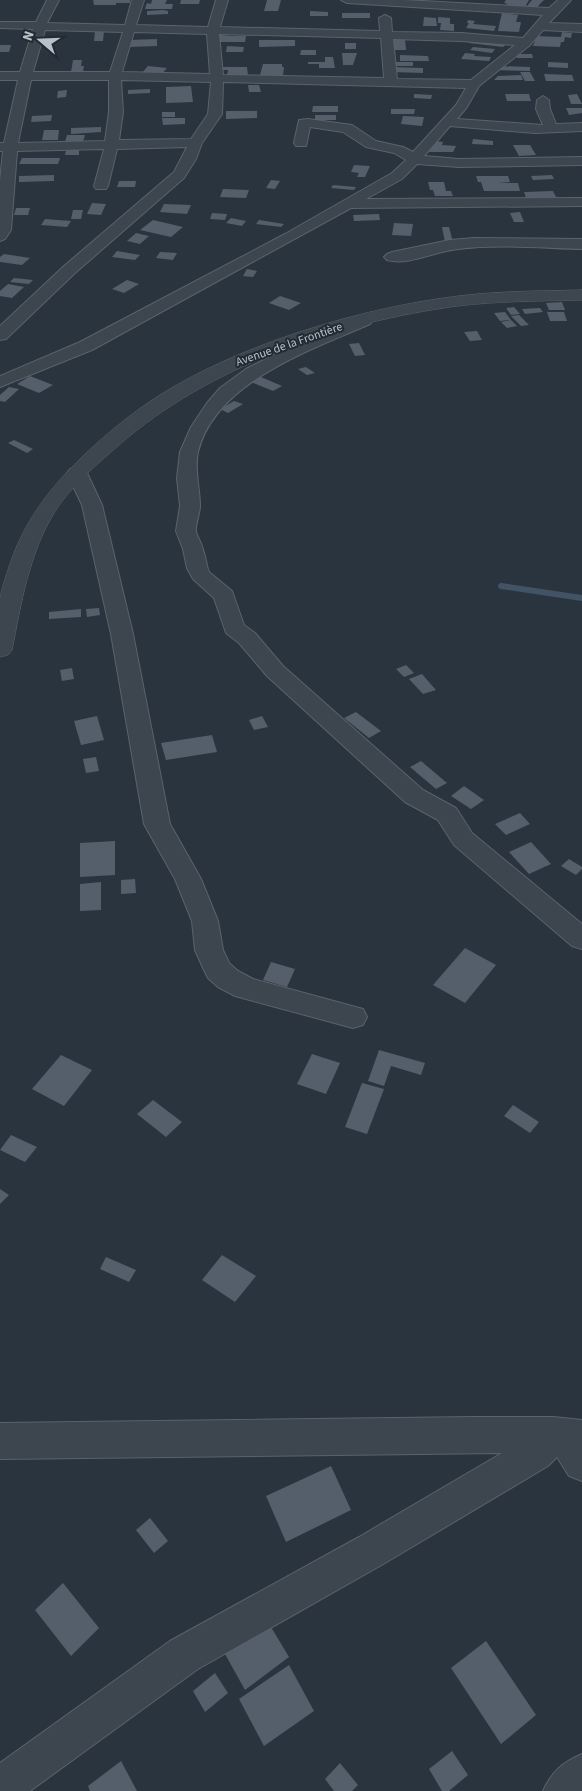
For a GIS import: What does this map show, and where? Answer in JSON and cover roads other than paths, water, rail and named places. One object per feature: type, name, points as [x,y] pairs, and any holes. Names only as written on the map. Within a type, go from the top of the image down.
[{"type":"street","points":[[0,236],[3,230],[5,147],[40,25],[53,0]]},
{"type":"street","points":[[101,186],[116,112],[115,76],[138,0]]},
{"type":"street","points":[[0,335],[69,270],[179,175],[189,159],[195,143],[215,114],[217,79],[213,30],[222,0]]},
{"type":"street","points":[[347,0],[383,1],[465,18],[526,42]]},
{"type":"street","points":[[0,382],[86,346],[290,237],[397,176],[414,160],[461,106],[474,84],[526,42],[551,12],[565,0]]},
{"type":"street","points":[[383,1],[391,84]]},
{"type":"street","points":[[0,25],[386,34],[465,18],[551,12]]},
{"type":"street","points":[[540,26],[582,28]]},
{"type":"street","points":[[0,76],[115,76],[217,79],[304,88],[391,84],[474,84]]},
{"type":"street","points":[[543,100],[542,109],[551,128]]},
{"type":"street","points":[[301,143],[304,117],[347,128],[371,144],[398,150],[406,153],[414,160],[459,163],[582,161]]},
{"type":"street","points":[[447,122],[513,128],[582,127]]},
{"type":"street","points":[[5,147],[195,143]]},
{"type":"street","points":[[347,204],[440,201],[580,202],[582,221]]},
{"type":"street","points":[[392,257],[414,255],[441,246],[460,244],[501,242],[582,244]]},
{"type":"street","name":"Avenue de la Frontière","points":[[0,650],[20,564],[42,516],[77,473],[131,424],[159,402],[194,381],[249,356],[364,320],[457,301],[508,297],[582,295]]},
{"type":"street","points":[[364,320],[252,373],[226,392],[213,407],[200,427],[189,452],[187,478],[190,506],[186,532],[194,549],[197,568],[200,575],[224,596],[234,628],[247,638],[274,671],[414,796],[447,814],[463,839],[582,939]]},
{"type":"street","points":[[77,473],[92,506],[119,625],[158,824],[188,878],[206,921],[209,950],[218,970],[228,979],[245,988],[353,1016]]},
{"type":"street","points":[[0,1441],[572,1443]]},
{"type":"street","points":[[0,1788],[184,1655],[363,1555],[535,1453],[572,1443]]},
{"type":"street","points":[[564,1791],[582,1775]]},
{"type":"waterway","points":[[501,586],[582,598]]}]
